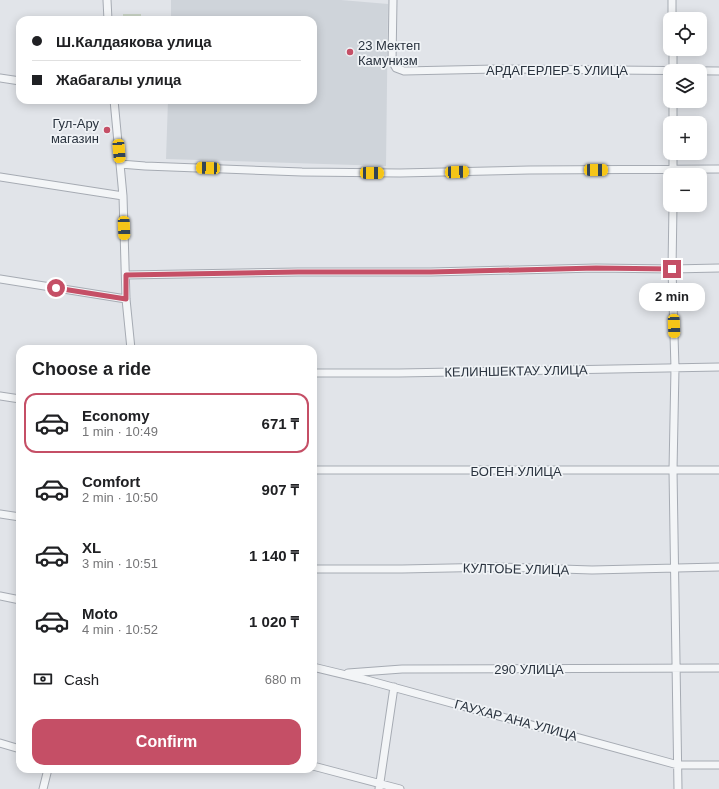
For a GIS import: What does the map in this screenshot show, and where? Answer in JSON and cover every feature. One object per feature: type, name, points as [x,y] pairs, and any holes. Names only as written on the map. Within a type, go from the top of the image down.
[{"type":"street","points":[[107,0],[108,16]]},
{"type":"street","name":"АРДАГЕРЛЕР 5 УЛИЦА","points":[[393,0],[392,61],[396,68],[404,71],[496,69],[663,71]]},
{"type":"street","points":[[672,0],[672,12]]},
{"type":"street","name":"АРДАГЕРЛЕР 5 УЛИЦА","points":[[707,70],[719,70]]},
{"type":"street","points":[[0,78],[16,80]]},
{"type":"street","points":[[114,104],[123,196],[126,299],[130,345]]},
{"type":"street","points":[[120,164],[302,172],[400,173],[529,170],[663,172]]},
{"type":"street","points":[[707,170],[719,169]]},
{"type":"street","points":[[0,177],[123,196]]},
{"type":"street","points":[[673,212],[672,269],[676,368],[673,470],[678,789]]},
{"type":"street","points":[[126,275],[298,272],[431,272],[596,268],[719,268]]},
{"type":"street","points":[[0,279],[126,299]]},
{"type":"street","name":"КЕЛИНШЕКТАУ УЛИЦА","points":[[317,373],[399,374],[719,367]]},
{"type":"street","points":[[0,396],[16,398]]},
{"type":"street","name":"БОГЕН УЛИЦА","points":[[317,470],[719,470]]},
{"type":"street","points":[[0,514],[16,516]]},
{"type":"street","name":"КУЛТОЬЕ УЛИЦА","points":[[317,569],[498,567],[592,570],[719,566]]},
{"type":"street","points":[[0,596],[16,599]]},
{"type":"street","name":"290 УЛИЦА","points":[[340,673],[402,669],[719,668]]},
{"type":"street","name":"ГАУХАР АНА УЛИЦА","points":[[317,669],[394,687],[678,764],[719,765]]},
{"type":"street","points":[[379,786],[394,687]]},
{"type":"street","points":[[0,743],[16,748]]},
{"type":"street","points":[[317,767],[379,786],[400,789]]},
{"type":"street","points":[[44,789],[47,773]]},
{"type":"shaded area","name":"23 Мектеп Камунизм","points":[[171,0],[341,0],[388,4],[386,166],[166,159],[168,104],[317,104],[317,16],[171,16]]},
{"type":"green space","points":[[123,14],[141,14],[141,16],[123,16]]},
{"type":"place","name":"23 Мектеп Камунизм","points":[[350,52]]},
{"type":"place","name":"Гул-Ару магазин","points":[[107,130]]},
{"type":"route","points":[[56,288],[126,299],[126,275],[298,272],[431,272],[596,268],[672,269]]}]
